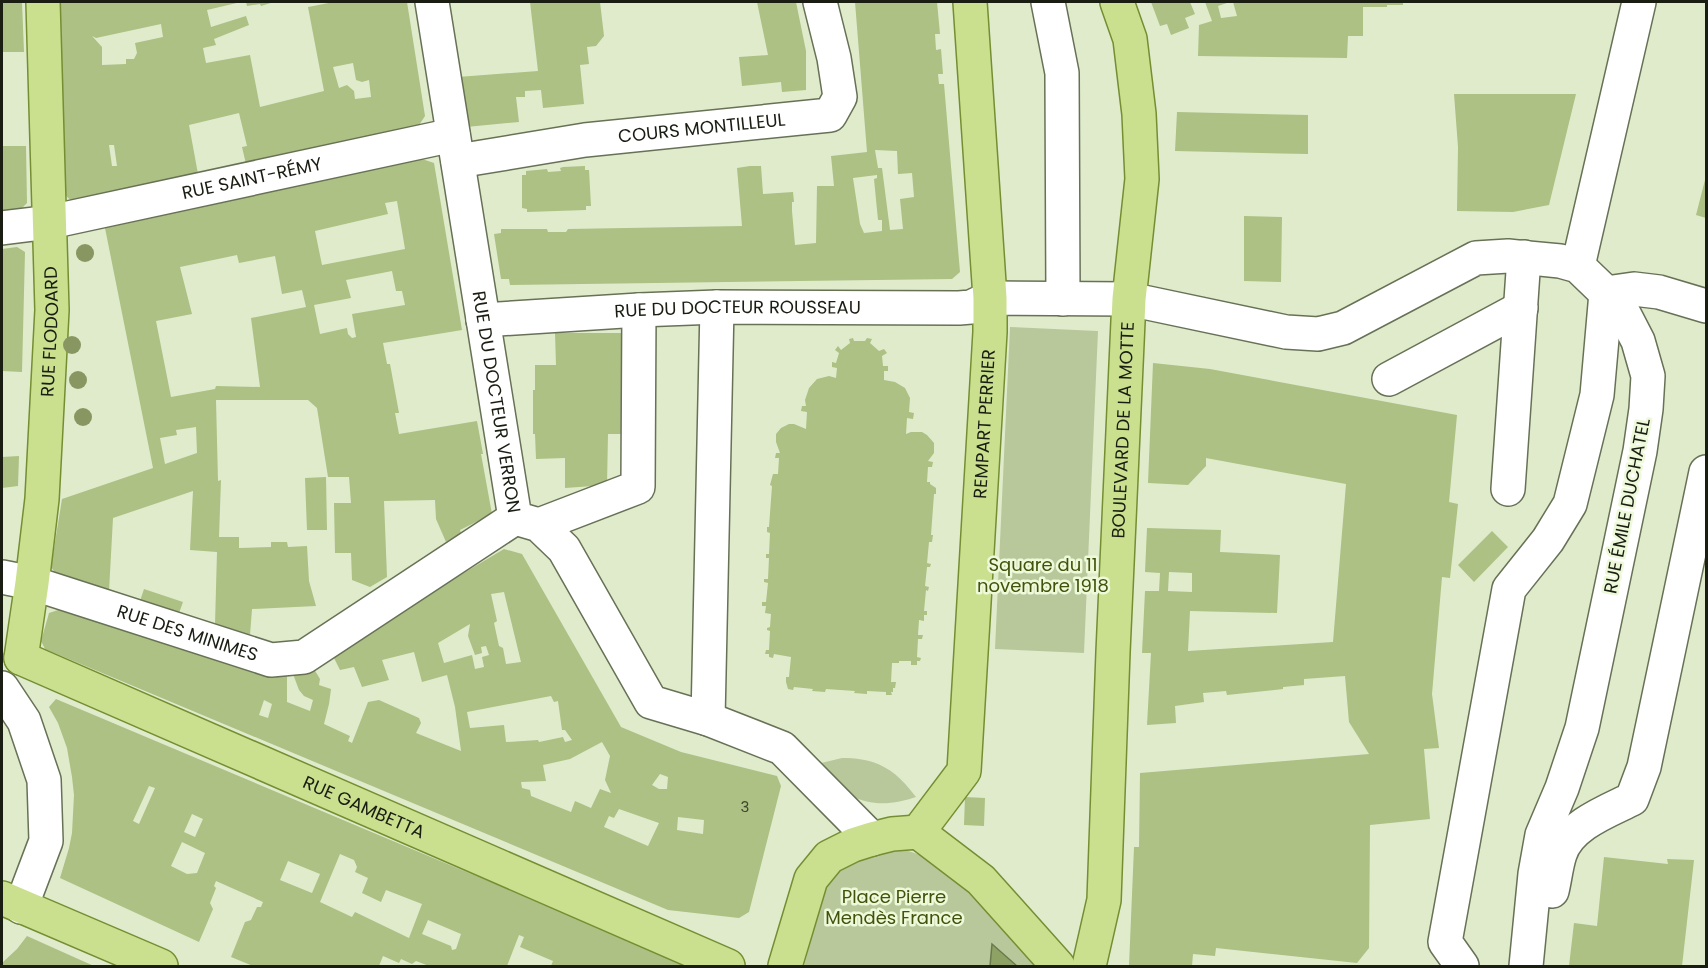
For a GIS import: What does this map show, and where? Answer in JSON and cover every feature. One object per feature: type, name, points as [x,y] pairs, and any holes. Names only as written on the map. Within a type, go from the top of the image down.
[{"type":"main road","name":"RUE FLODOARD","points":[[11,665],[17,580],[42,499],[52,310],[43,2]]},
{"type":"main road","name":"REMPART PERRIER","points":[[918,832],[964,771],[990,298],[970,2]]},
{"type":"main road","name":"BOULEVARD DE LA MOTTE","points":[[1089,966],[1104,900],[1129,299],[1142,179],[1139,114],[1130,39],[1117,2]]},
{"type":"main road","name":"RUE GAMBETTA","points":[[11,665],[728,966]]},
{"type":"main road","points":[[785,966],[811,879],[829,857],[853,845],[872,839],[892,834],[918,832],[981,880],[1058,966]]},
{"type":"main road","points":[[11,902],[161,966]]},
{"type":"street","name":"RUE DU DOCTEUR VERRON","points":[[432,2],[483,320],[527,522],[564,549],[651,702],[708,719],[782,748],[872,839]]},
{"type":"street","name":"COURS MONTILLEUL","points":[[455,148],[585,140],[830,115],[840,97],[834,58],[820,2]]},
{"type":"street","points":[[1048,2],[1062,73],[1063,299]]},
{"type":"street","points":[[1578,266],[1639,2]]},
{"type":"street","name":"RUE SAINT-RÉMY","points":[[2,228],[50,222],[455,148]]},
{"type":"street","name":"RUE DU DOCTEUR ROUSSEAU","points":[[483,320],[717,307],[959,308],[970,307],[990,298],[1129,299],[1286,332],[1318,334],[1343,328],[1476,258],[1524,257],[1560,261],[1578,266]]},
{"type":"street","points":[[1508,489],[1524,257]]},
{"type":"street","name":"RUE ÉMILE DUCHATEL","points":[[1526,966],[1535,874],[1542,835],[1562,788],[1581,728],[1640,452],[1646,409],[1648,376],[1638,341],[1623,310],[1578,266]]},
{"type":"street","points":[[1462,966],[1445,942],[1509,589],[1548,540],[1570,504],[1597,395],[1606,293],[1634,289],[1659,292],[1707,306]]},
{"type":"street","points":[[708,719],[717,307]]},
{"type":"street","points":[[1389,379],[1521,308]]},
{"type":"street","name":"RUE DES MINIMES","points":[[17,580],[271,660],[304,657],[527,522],[638,487],[639,310]]},
{"type":"street","name":"RUE ÉMILE DUCHATEL","points":[[1540,966],[1560,852],[1575,831],[1587,822],[1632,799],[1644,767],[1707,472]]},
{"type":"street","points":[[2,688],[24,721],[44,780],[46,841],[11,902]]},
{"type":"street","name":"RUE ÉMILE DUCHATEL","points":[[1575,831],[1578,817],[1581,728]]},
{"type":"green space","name":"Square du 11 novembre 1918","points":[[1010,327],[1098,331],[1084,653],[995,649]]},
{"type":"green space","points":[[842,758],[865,760],[884,767],[893,772],[916,797],[876,803],[852,796],[838,786],[817,764]]},
{"type":"green space","name":"Place Pierre Mendès France","points":[[897,847],[949,865],[1037,966],[804,966],[827,880],[852,859]]},
{"type":"shaded area","points":[[992,944],[1017,966],[990,966]]},
{"type":"building","points":[[2,2],[22,2],[24,52],[2,52]]},
{"type":"building","points":[[60,2],[241,2],[207,10],[211,27],[246,16],[249,25],[214,39],[216,45],[203,48],[206,63],[250,55],[260,107],[324,91],[308,7],[334,2],[407,2],[425,116],[419,125],[246,164],[242,147],[247,146],[239,113],[189,125],[198,174],[73,202],[66,196]],"holes":[[[161,24],[163,37],[135,43],[137,53],[134,59],[126,59],[126,64],[102,65],[102,47],[92,36],[96,38]],[[353,63],[356,80],[362,82],[369,80],[371,97],[355,99],[354,91],[347,85],[339,88],[333,67]],[[109,145],[114,145],[117,166],[112,166]]]},
{"type":"building","points":[[246,2],[274,2],[261,6],[260,4],[247,6]]},
{"type":"building","points":[[530,2],[600,2],[604,36],[596,46],[587,47],[589,64],[580,65],[584,104],[543,108],[541,90],[525,91],[525,97],[516,97],[519,122],[466,127],[458,77],[538,71]]},
{"type":"building","points":[[757,2],[796,2],[806,51],[806,90],[782,92],[781,82],[742,86],[739,57],[768,55]]},
{"type":"building","points":[[855,2],[937,2],[940,34],[935,34],[936,50],[941,49],[943,74],[938,74],[939,84],[944,84],[960,272],[952,279],[510,285],[509,279],[501,279],[494,234],[501,233],[501,229],[547,229],[548,232],[566,232],[568,229],[742,226],[737,168],[750,166],[761,166],[763,194],[793,192],[795,245],[816,243],[817,186],[834,186],[831,156],[867,152]],"holes":[[[875,150],[897,151],[898,174],[912,173],[914,197],[900,199],[903,229],[890,230],[882,168],[878,168]],[[877,175],[874,179],[878,220],[882,220],[882,231],[864,233],[860,224],[853,178]]]},
{"type":"building","points":[[1151,2],[1190,2],[1195,14],[1185,18],[1189,28],[1171,35],[1167,24],[1160,26]]},
{"type":"building","points":[[1205,2],[1230,2],[1218,6],[1221,18],[1237,16],[1233,2],[1403,2],[1403,5],[1363,7],[1363,36],[1348,36],[1347,58],[1198,56],[1199,25],[1212,21]]},
{"type":"building","points":[[1454,94],[1576,94],[1549,205],[1513,212],[1457,211],[1458,147]]},
{"type":"building","points":[[1177,112],[1308,115],[1308,154],[1175,151]]},
{"type":"building","points":[[2,146],[26,146],[27,203],[21,209],[2,212]]},
{"type":"building","points":[[422,159],[434,163],[462,330],[383,343],[387,364],[390,364],[399,413],[395,413],[399,434],[477,421],[492,514],[460,530],[461,533],[446,542],[436,519],[435,500],[384,501],[387,577],[370,587],[352,580],[351,553],[335,553],[334,503],[351,503],[349,477],[328,477],[317,408],[308,400],[216,400],[218,481],[221,480],[219,537],[239,537],[239,548],[271,547],[271,542],[287,542],[288,547],[307,546],[309,581],[316,606],[252,609],[250,635],[215,624],[217,552],[190,550],[193,491],[113,518],[109,591],[56,574],[51,567],[62,499],[153,468],[105,228]],"holes":[[[397,201],[405,249],[322,265],[315,231],[388,214],[385,203]],[[237,255],[239,263],[275,256],[282,294],[302,290],[306,307],[251,318],[260,387],[216,386],[215,389],[171,397],[156,321],[192,314],[180,267]],[[392,271],[396,291],[402,291],[405,305],[352,314],[356,337],[352,338],[347,328],[320,334],[314,305],[351,298],[346,280]],[[196,427],[197,453],[165,464],[160,438],[177,435],[176,430]]]},
{"type":"building","points":[[585,166],[585,170],[589,170],[591,206],[586,206],[586,210],[527,212],[527,209],[522,208],[522,175],[526,175],[526,171],[547,169],[548,172],[561,171],[560,168],[563,167]]},
{"type":"building","points":[[1706,176],[1706,218],[1696,215]]},
{"type":"building","points":[[1244,216],[1282,217],[1281,282],[1244,281]]},
{"type":"building","points":[[17,247],[25,252],[22,372],[2,371],[2,249]]},
{"type":"building","points":[[555,333],[622,333],[624,434],[608,434],[607,485],[565,488],[565,458],[536,459],[535,434],[533,434],[535,365],[556,365]]},
{"type":"building","points":[[853,338],[854,341],[872,339],[870,343],[879,351],[884,349],[887,353],[882,356],[883,366],[888,366],[888,371],[884,371],[884,380],[895,382],[905,388],[910,398],[909,412],[914,413],[913,419],[907,418],[906,434],[922,432],[934,443],[934,453],[928,461],[933,462],[932,467],[928,467],[927,482],[936,488],[936,494],[934,494],[931,535],[933,535],[932,542],[929,542],[927,563],[931,564],[927,567],[925,586],[929,587],[928,591],[926,590],[924,611],[927,611],[927,615],[924,615],[924,621],[919,620],[918,635],[923,635],[922,639],[918,639],[917,657],[921,658],[917,661],[917,665],[911,665],[911,661],[892,663],[891,682],[896,682],[891,692],[892,695],[886,695],[886,692],[867,691],[867,694],[826,689],[825,692],[794,687],[793,690],[788,689],[786,677],[789,677],[791,657],[774,654],[773,658],[765,654],[766,650],[769,650],[770,631],[767,628],[770,627],[771,614],[765,613],[766,606],[762,606],[762,602],[766,602],[768,583],[764,582],[764,579],[768,579],[769,558],[766,558],[766,554],[769,554],[770,533],[767,532],[767,527],[769,527],[772,486],[770,485],[773,474],[778,474],[779,458],[775,458],[776,453],[780,453],[776,434],[789,424],[806,429],[807,412],[801,411],[802,406],[806,406],[805,400],[809,388],[817,379],[829,376],[836,378],[837,368],[832,367],[832,362],[836,363],[839,353],[835,350],[838,346],[841,350],[850,343],[849,339]]},
{"type":"building","points":[[1153,363],[1210,369],[1457,415],[1449,502],[1458,504],[1450,578],[1442,577],[1432,694],[1439,748],[1424,749],[1430,819],[1370,825],[1369,948],[1357,963],[1216,948],[1215,956],[1193,954],[1192,966],[1129,966],[1134,847],[1139,847],[1140,773],[1369,754],[1349,722],[1345,676],[1304,679],[1304,685],[1283,687],[1283,689],[1227,695],[1226,691],[1203,693],[1204,702],[1175,706],[1176,723],[1147,725],[1151,653],[1142,653],[1145,591],[1159,591],[1160,573],[1145,572],[1147,528],[1221,530],[1220,552],[1280,555],[1277,613],[1190,611],[1188,651],[1333,642],[1346,484],[1206,458],[1206,466],[1188,485],[1148,483]],"holes":[[[1169,572],[1192,573],[1192,592],[1168,591]]]},
{"type":"building","points":[[19,456],[18,486],[2,488],[2,457]]},
{"type":"building","points":[[326,477],[327,530],[307,530],[305,478]]},
{"type":"building","points":[[1492,531],[1508,547],[1474,582],[1458,565]]},
{"type":"building","points":[[504,549],[522,554],[621,727],[681,752],[777,776],[781,786],[749,912],[739,918],[668,910],[45,649],[41,641],[49,613],[58,610],[126,630],[287,671],[287,702],[310,711],[313,700],[304,696],[299,690],[293,674],[311,664],[320,679],[319,685],[331,689],[324,724],[350,736],[348,741],[352,743],[368,702],[379,700],[419,718],[421,723],[416,733],[461,751],[455,707],[447,675],[422,682],[414,652],[382,660],[389,680],[362,687],[354,667],[340,670],[331,652]],"holes":[[[504,592],[521,662],[506,664],[494,623],[497,621],[491,594]],[[470,624],[468,636],[475,655],[482,653],[481,647],[486,646],[489,655],[482,657],[484,667],[475,669],[472,655],[444,663],[438,643]],[[551,696],[554,702],[558,701],[562,730],[565,730],[572,740],[565,742],[563,737],[539,742],[538,740],[506,742],[504,725],[470,728],[467,712]],[[264,700],[272,704],[268,718],[259,715]],[[602,742],[610,756],[605,780],[611,793],[600,789],[591,808],[575,801],[571,812],[531,796],[530,790],[522,788],[521,782],[546,781],[543,765],[570,759]],[[660,774],[668,777],[667,789],[659,789],[652,785]],[[619,809],[659,823],[648,846],[604,827],[609,816],[614,818]],[[678,817],[704,820],[703,834],[677,830]]]},
{"type":"building","points":[[144,589],[183,602],[179,613],[140,601]]},
{"type":"building","points":[[56,699],[692,966],[551,966],[553,961],[520,947],[524,937],[519,935],[507,966],[429,966],[416,961],[412,964],[401,959],[399,963],[383,956],[379,966],[253,966],[231,957],[245,922],[251,920],[257,907],[261,907],[263,902],[216,881],[214,886],[216,888],[210,903],[213,909],[199,942],[60,878],[72,833],[74,795],[67,748],[58,723],[49,707]],"holes":[[[149,786],[155,788],[139,824],[133,821]],[[192,814],[203,819],[195,837],[184,832]],[[182,842],[205,853],[197,873],[187,874],[171,866]],[[340,854],[354,860],[357,867],[355,872],[368,878],[362,893],[381,902],[386,890],[422,904],[409,938],[355,912],[352,917],[320,902]],[[288,861],[320,874],[312,893],[280,880]],[[428,920],[461,934],[456,949],[452,950],[451,946],[422,934]]]},
{"type":"building","points":[[965,797],[985,798],[984,826],[964,825]]},
{"type":"building","points":[[1604,857],[1668,864],[1667,859],[1694,860],[1682,966],[1569,966],[1574,923],[1597,926]]},
{"type":"building","points":[[27,936],[94,966],[2,966],[2,963]]}]
